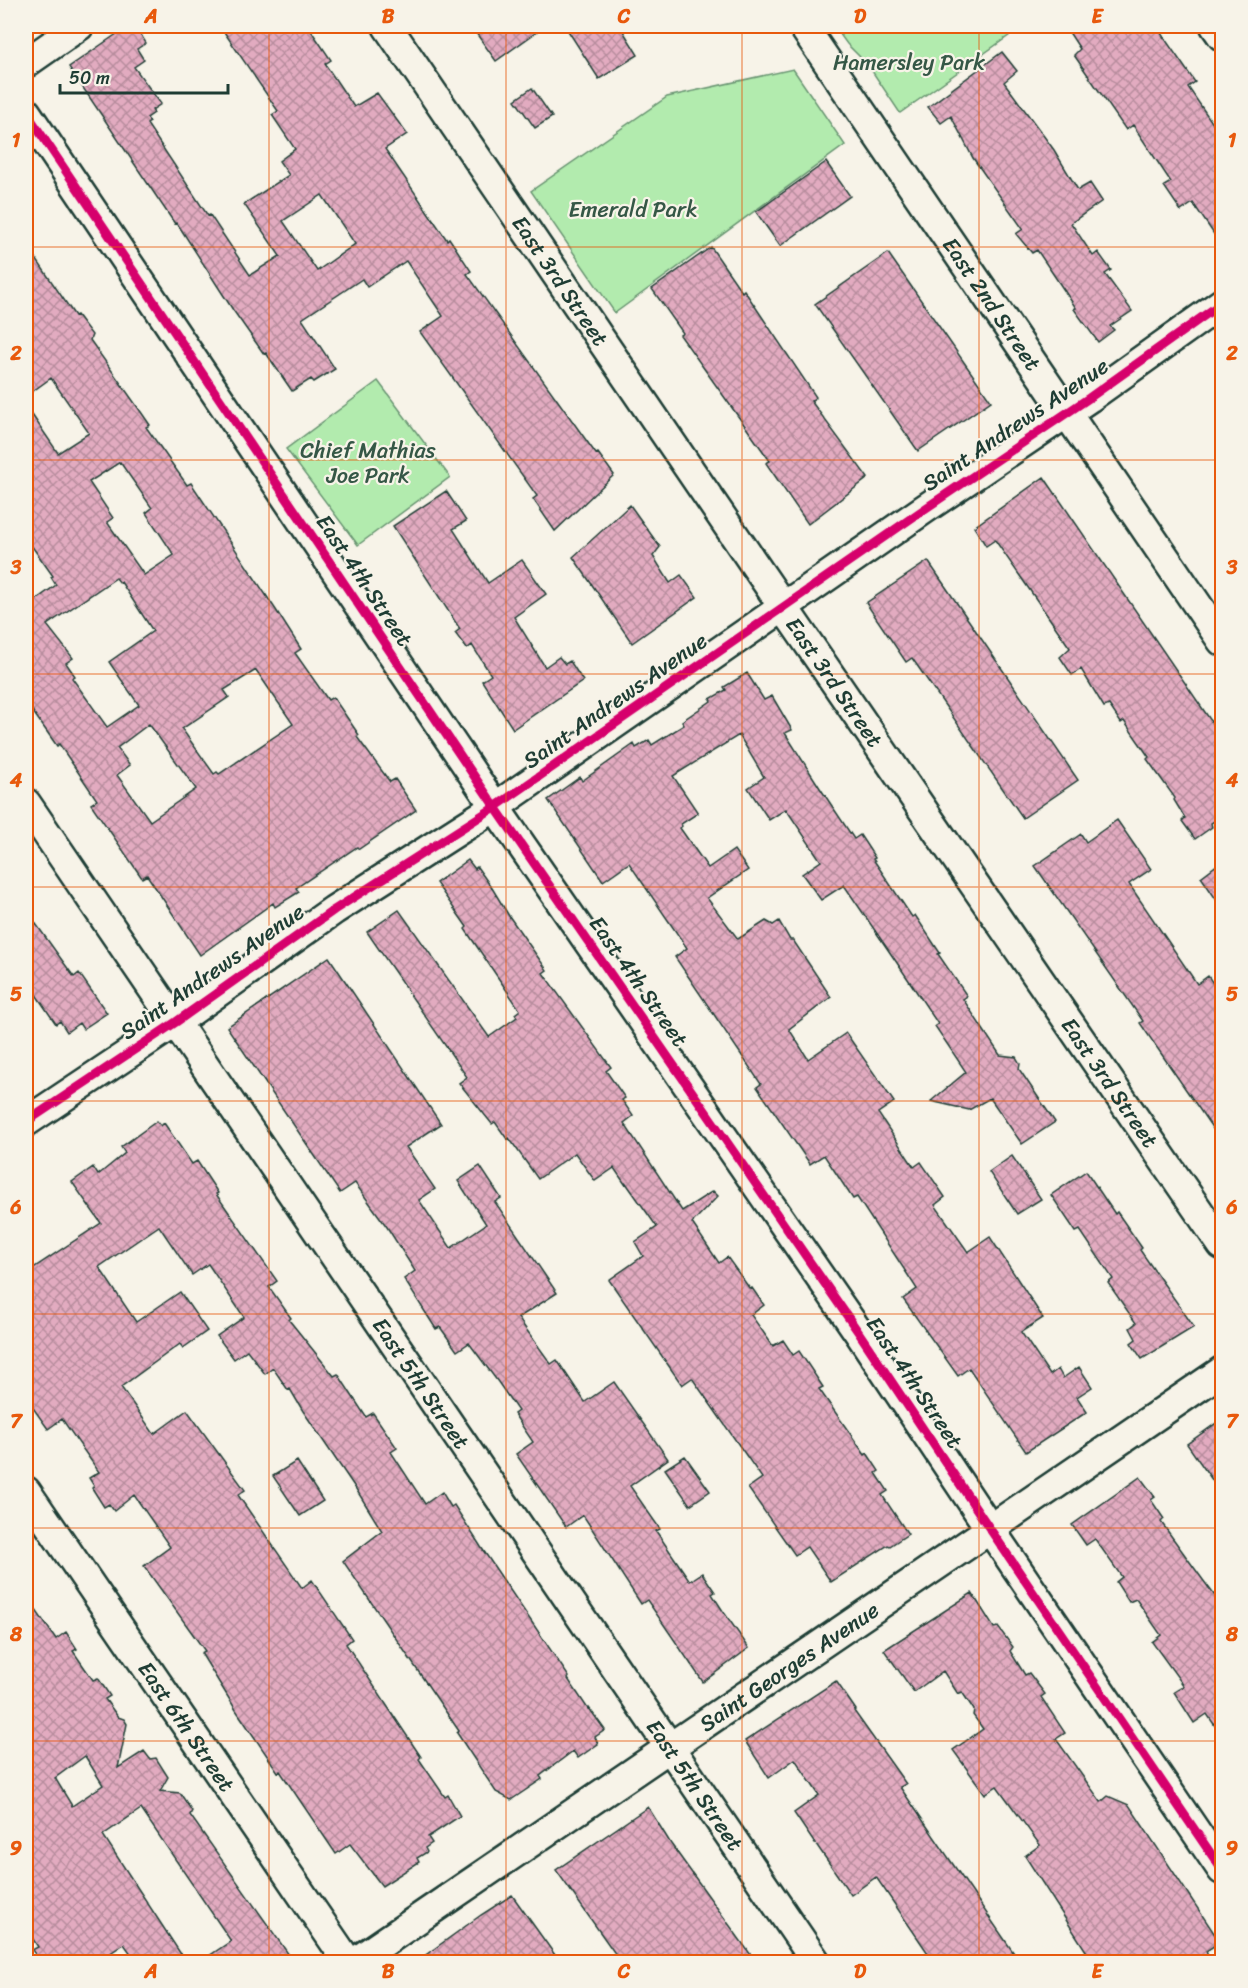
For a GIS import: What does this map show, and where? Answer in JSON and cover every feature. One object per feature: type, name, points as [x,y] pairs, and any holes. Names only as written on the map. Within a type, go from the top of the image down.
[{"type":"street","points":[[26,63],[79,26]]},
{"type":"street","name":"East 3rd Street","points":[[387,26],[1222,1245]]},
{"type":"street","name":"East 2nd Street","points":[[803,26],[1222,641]]},
{"type":"street","points":[[1215,26],[1222,36]]},
{"type":"street","name":"East 4th Street","points":[[26,112],[495,807],[860,1334],[1222,1870]]},
{"type":"street","name":"Saint Andrews Avenue","points":[[26,1122],[176,1022],[334,910],[495,807],[1067,413],[1222,303]]},
{"type":"street","name":"East 5th Street","points":[[26,803],[816,1962]]},
{"type":"street","name":"Saint Georges Avenue","points":[[355,1962],[1222,1371]]},
{"type":"street","name":"East 6th Street","points":[[26,1491],[348,1962]]},
{"type":"green space","name":"Hamersley Park","points":[[834,26],[1004,26],[1010,35],[900,113],[868,65],[847,44]]},
{"type":"green space","name":"Emerald Park","points":[[793,69],[845,145],[615,313],[531,191],[667,97]]},
{"type":"green space","name":"Chief Mathias Joe Park","points":[[378,381],[450,477],[358,545],[286,449]]},
{"type":"building","points":[[220,26],[308,26],[331,60],[325,64],[354,107],[377,93],[407,134],[385,149],[471,271],[467,274],[596,454],[598,453],[614,475],[555,531],[533,499],[537,496],[420,332],[443,316],[406,261],[367,287],[362,279],[302,319],[335,369],[314,382],[311,379],[292,391],[233,310],[177,223],[175,224],[69,67],[124,29],[126,33],[136,27],[146,43],[137,49],[144,60],[134,67],[161,104],[152,110],[154,113],[147,118],[150,122],[147,124],[250,275],[280,256],[244,204],[289,175],[279,161],[295,149],[272,115],[278,111]],"holes":[[[322,195],[355,244],[317,271],[283,221]]]},
{"type":"building","points":[[471,26],[545,26],[496,61]]},
{"type":"building","points":[[565,26],[620,26],[638,55],[599,79]]},
{"type":"building","points":[[1065,26],[1156,26],[1195,82],[1188,87],[1222,137],[1222,246],[1193,203],[1181,211],[1164,186],[1171,182],[1133,125],[1126,130],[1074,55],[1080,49]]},
{"type":"building","points":[[1002,52],[1017,71],[1004,82],[1054,150],[1078,190],[1090,183],[1102,201],[1071,223],[1093,256],[1098,252],[1111,270],[1105,274],[1132,311],[1110,326],[1114,330],[1098,342],[1037,250],[1032,253],[1016,234],[1023,229],[973,158],[951,116],[941,123],[928,107]]},
{"type":"building","points":[[532,88],[552,117],[535,128],[515,100]]},
{"type":"building","points":[[826,162],[850,196],[780,246],[756,212]]},
{"type":"building","points":[[26,244],[75,316],[77,315],[92,335],[90,340],[150,425],[146,427],[187,485],[191,483],[276,610],[301,649],[295,653],[328,700],[333,697],[359,735],[357,737],[390,782],[395,779],[416,810],[296,888],[299,892],[275,907],[273,903],[200,955],[147,875],[142,878],[91,804],[97,800],[59,744],[57,746],[26,702],[26,607],[56,585],[51,577],[53,576],[26,538],[26,406],[58,453],[89,433],[51,378],[26,396]],"holes":[[[120,462],[152,508],[146,513],[174,555],[144,575],[107,522],[113,518],[89,482]],[[116,578],[121,582],[153,631],[109,662],[139,705],[107,727],[72,678],[75,676],[66,663],[73,658],[47,625]],[[256,670],[293,724],[219,774],[217,772],[214,774],[182,729],[229,697],[224,690]],[[149,724],[196,789],[150,821],[117,775],[130,765],[117,748]]]},
{"type":"building","points":[[711,247],[742,292],[744,290],[816,397],[811,401],[868,478],[808,524],[766,463],[770,461],[680,335],[683,333],[652,289]]},
{"type":"building","points":[[888,253],[991,401],[918,451],[815,304]]},
{"type":"building","points":[[1044,477],[1222,737],[1222,816],[1211,823],[1212,827],[1195,839],[1182,821],[1185,818],[1175,798],[1147,759],[1149,757],[1124,721],[1121,723],[1109,705],[1104,707],[1081,669],[1072,675],[1060,657],[1070,648],[995,540],[986,546],[974,527]]},
{"type":"building","points":[[446,491],[466,521],[453,529],[488,583],[522,560],[546,594],[514,617],[545,667],[559,657],[565,664],[570,661],[583,681],[513,729],[482,681],[491,675],[472,645],[467,649],[455,633],[460,629],[393,526]]},
{"type":"building","points":[[630,505],[660,547],[653,556],[670,583],[681,575],[697,597],[632,643],[573,557]]},
{"type":"building","points":[[928,561],[1078,780],[1023,818],[912,658],[906,662],[866,603]]},
{"type":"building","points":[[747,673],[764,700],[772,696],[792,730],[785,733],[820,788],[854,839],[860,835],[875,858],[873,859],[912,917],[915,915],[967,996],[963,999],[1000,1055],[1016,1057],[1020,1064],[1019,1069],[1055,1122],[1022,1144],[990,1098],[969,1110],[931,1101],[966,1072],[935,1026],[938,1024],[844,885],[821,900],[802,874],[821,861],[786,809],[769,820],[748,788],[764,777],[739,735],[673,776],[698,813],[681,824],[680,828],[708,868],[734,850],[748,870],[707,898],[738,939],[766,921],[773,925],[779,921],[831,997],[789,1029],[808,1059],[846,1033],[894,1102],[878,1113],[914,1167],[921,1162],[945,1197],[935,1205],[968,1252],[990,1237],[1043,1318],[1021,1332],[1050,1375],[1058,1369],[1063,1378],[1079,1367],[1092,1387],[1077,1397],[1087,1412],[1026,1452],[969,1368],[958,1376],[903,1299],[917,1289],[857,1197],[853,1199],[824,1155],[810,1164],[757,1087],[761,1084],[675,957],[687,948],[629,863],[603,881],[548,800],[580,777],[582,781],[634,744],[636,748],[649,740],[652,745],[684,725],[682,721],[711,701],[710,699],[726,690],[724,687]]},
{"type":"building","points":[[1117,820],[1151,869],[1129,884],[1197,984],[1208,976],[1222,996],[1222,1142],[1140,1023],[1143,1021],[1035,866],[1081,834],[1086,842]]},
{"type":"building","points":[[468,860],[475,869],[477,867],[492,888],[547,970],[543,973],[611,1067],[606,1071],[625,1098],[622,1100],[633,1116],[624,1123],[682,1211],[713,1191],[718,1196],[692,1223],[719,1263],[727,1257],[764,1305],[751,1315],[773,1346],[783,1340],[793,1355],[799,1351],[823,1387],[819,1389],[865,1455],[867,1453],[879,1471],[876,1473],[888,1491],[882,1495],[908,1534],[831,1582],[807,1547],[795,1555],[748,1488],[762,1478],[692,1378],[682,1385],[609,1280],[643,1256],[635,1242],[657,1227],[626,1183],[614,1168],[595,1181],[575,1153],[538,1179],[509,1138],[507,1139],[495,1122],[492,1124],[459,1083],[467,1077],[367,932],[399,910],[489,1037],[517,1017],[515,1014],[520,1010],[436,883]]},
{"type":"building","points":[[1222,861],[1222,908],[1201,877]]},
{"type":"building","points":[[26,910],[74,977],[79,973],[107,1013],[83,1029],[79,1023],[67,1032],[60,1021],[56,1024],[26,980]]},
{"type":"building","points":[[329,957],[441,1124],[406,1147],[435,1189],[419,1200],[451,1248],[486,1224],[458,1181],[480,1166],[501,1198],[495,1202],[557,1293],[518,1318],[551,1364],[557,1360],[585,1402],[614,1382],[668,1459],[630,1486],[660,1529],[656,1531],[690,1581],[702,1573],[715,1592],[712,1594],[749,1648],[703,1682],[647,1600],[641,1604],[583,1515],[566,1527],[516,1454],[533,1442],[514,1414],[518,1411],[469,1343],[457,1351],[440,1327],[436,1329],[404,1279],[415,1271],[387,1227],[355,1183],[340,1193],[227,1027]]},
{"type":"building","points":[[157,1121],[161,1126],[164,1123],[192,1164],[197,1161],[218,1193],[216,1194],[277,1281],[269,1287],[291,1318],[289,1320],[334,1376],[338,1374],[366,1417],[373,1413],[397,1448],[391,1452],[425,1504],[442,1492],[451,1507],[454,1505],[588,1709],[605,1730],[595,1737],[598,1744],[578,1758],[573,1751],[540,1776],[542,1779],[511,1800],[496,1792],[457,1733],[459,1731],[343,1561],[382,1531],[290,1389],[288,1390],[273,1368],[265,1374],[247,1350],[234,1359],[217,1336],[244,1317],[208,1264],[192,1275],[159,1226],[99,1267],[136,1322],[180,1292],[207,1331],[183,1348],[180,1344],[121,1387],[154,1434],[187,1410],[245,1490],[238,1495],[302,1588],[312,1580],[352,1639],[346,1644],[421,1757],[419,1759],[445,1797],[448,1795],[460,1816],[428,1837],[432,1843],[425,1848],[427,1852],[417,1858],[419,1862],[382,1886],[350,1844],[336,1854],[236,1710],[201,1653],[205,1651],[144,1566],[170,1547],[134,1495],[114,1511],[109,1504],[104,1507],[92,1488],[94,1486],[89,1478],[99,1472],[62,1419],[48,1429],[26,1398],[26,1273],[101,1223],[72,1182],[93,1167],[98,1175],[125,1153],[121,1147]]},
{"type":"building","points":[[1012,1156],[1041,1199],[1017,1214],[989,1172]]},
{"type":"building","points":[[1086,1171],[1115,1214],[1117,1212],[1142,1248],[1140,1250],[1194,1327],[1142,1359],[1131,1343],[1136,1339],[1130,1328],[1136,1323],[1108,1283],[1113,1279],[1080,1230],[1076,1232],[1051,1195]]},
{"type":"building","points":[[1222,1419],[1222,1494],[1187,1444]]},
{"type":"building","points":[[685,1456],[710,1491],[690,1505],[665,1469]]},
{"type":"building","points":[[297,1461],[323,1501],[300,1516],[273,1476]]},
{"type":"building","points":[[1140,1477],[1155,1497],[1151,1500],[1164,1519],[1161,1522],[1215,1596],[1222,1591],[1222,1736],[1207,1714],[1194,1723],[1174,1692],[1184,1686],[1152,1642],[1161,1635],[1136,1599],[1129,1602],[1116,1582],[1122,1577],[1095,1539],[1086,1545],[1072,1525]]},
{"type":"building","points":[[972,1593],[994,1628],[998,1627],[1013,1647],[1010,1651],[1025,1675],[1029,1673],[1045,1694],[1041,1697],[1065,1733],[1056,1739],[1101,1802],[1108,1796],[1129,1805],[1220,1942],[1206,1951],[1210,1962],[1093,1962],[1025,1856],[1040,1845],[997,1786],[985,1794],[953,1750],[983,1729],[962,1692],[958,1694],[943,1671],[914,1692],[884,1650]]},
{"type":"building","points":[[26,1596],[56,1639],[66,1632],[77,1649],[73,1651],[93,1680],[98,1678],[110,1696],[105,1699],[118,1717],[124,1719],[127,1724],[118,1768],[144,1751],[150,1759],[156,1758],[168,1777],[160,1791],[180,1793],[192,1811],[190,1815],[294,1962],[200,1962],[231,1941],[141,1809],[103,1835],[186,1962],[137,1962],[124,1944],[97,1962],[41,1962],[32,1950],[38,1947],[26,1928]],"holes":[[[85,1756],[103,1785],[72,1806],[55,1778]]]},
{"type":"building","points":[[836,1681],[856,1710],[854,1711],[906,1784],[900,1787],[1020,1962],[934,1962],[876,1877],[851,1895],[815,1844],[794,1813],[819,1795],[795,1759],[769,1778],[745,1741]]},
{"type":"building","points":[[648,1807],[671,1844],[751,1955],[740,1962],[621,1962],[556,1870]]},
{"type":"building","points":[[512,1895],[560,1962],[416,1962],[481,1915]]},
{"type":"cycle path","points":[[26,112],[495,807],[859,1333],[1222,1870]]},
{"type":"cycle path","points":[[26,1122],[176,1022],[334,910],[495,807],[926,508],[1089,398],[1222,303]]}]
